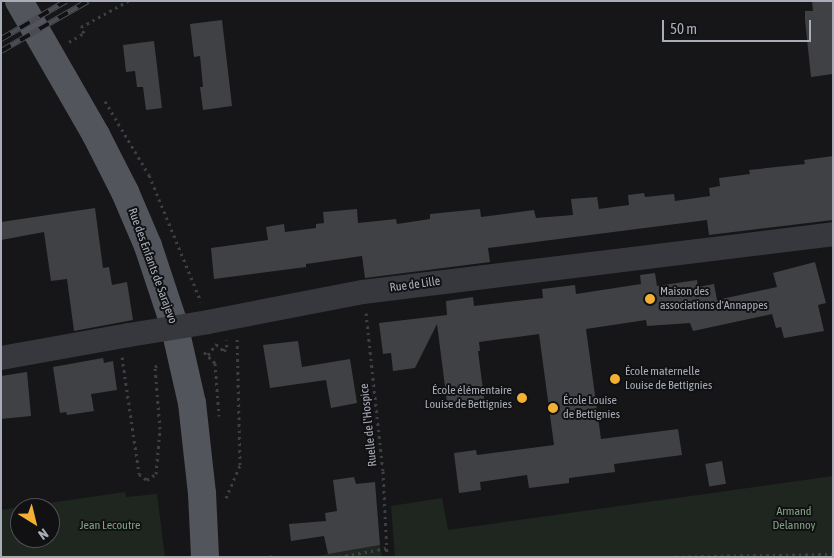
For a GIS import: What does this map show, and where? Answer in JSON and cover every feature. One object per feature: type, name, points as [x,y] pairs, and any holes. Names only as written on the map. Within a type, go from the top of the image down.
[{"type":"main road","name":"Rue des Enfants de Sarajevo","points":[[19,1],[96,135],[125,192],[148,246],[174,324],[192,404],[202,493],[205,557]]},
{"type":"street","name":"Rue de Lille","points":[[1,358],[208,322],[363,292],[833,234]]},
{"type":"path","points":[[74,38],[84,33],[82,27],[128,1]]},
{"type":"path","name":"Ruelle de l'Hospice","points":[[363,292],[383,471],[387,557]]},
{"type":"path","points":[[224,503],[240,465],[238,338],[233,317]]},
{"type":"path","points":[[124,336],[138,474],[147,480],[156,474],[160,429],[155,367],[166,360]]},
{"type":"path","points":[[339,557],[386,548]]},
{"type":"path","points":[[656,557],[833,554]]},
{"type":"green space","name":"Armand Delannoy","points":[[833,476],[833,557],[395,557],[391,506],[442,498],[448,530]]},
{"type":"green space","name":"Jean Lecoutre","points":[[125,492],[126,497],[157,494],[165,557],[1,557],[1,510],[10,509],[10,548],[60,548],[60,501]]},
{"type":"green space","points":[[380,545],[382,557],[313,557],[328,554]]},
{"type":"building","points":[[812,1],[833,1],[833,74],[811,77],[805,11],[813,11]]},
{"type":"building","points":[[222,20],[232,106],[203,110],[200,87],[203,87],[200,56],[194,57],[190,24]]},
{"type":"building","points":[[154,41],[162,108],[146,110],[143,87],[137,87],[135,71],[126,72],[123,45]]},
{"type":"building","points":[[833,156],[833,220],[709,235],[707,220],[488,248],[490,262],[365,278],[362,256],[306,264],[306,267],[214,279],[211,248],[268,240],[266,227],[284,224],[285,232],[316,228],[316,224],[324,223],[323,212],[357,209],[358,223],[396,219],[397,224],[430,219],[430,214],[480,209],[481,217],[534,210],[536,218],[573,215],[571,199],[597,197],[599,209],[629,205],[628,195],[644,193],[645,197],[674,194],[675,201],[710,196],[709,188],[720,186],[719,178],[750,174],[749,170],[805,164],[804,160]]},
{"type":"building","points":[[95,208],[103,268],[109,267],[112,285],[127,282],[133,320],[74,331],[67,279],[51,281],[44,232],[1,240],[1,222]]},
{"type":"building","points":[[815,262],[826,303],[818,305],[824,331],[784,338],[781,327],[776,328],[772,314],[693,331],[690,323],[647,326],[646,320],[586,329],[601,439],[678,429],[682,455],[614,464],[615,472],[569,478],[569,483],[529,488],[527,475],[480,482],[481,490],[459,493],[454,453],[476,450],[477,455],[554,445],[539,334],[479,342],[480,351],[478,351],[485,405],[448,410],[437,324],[415,368],[393,371],[391,353],[383,354],[379,323],[447,315],[446,301],[473,297],[474,306],[543,298],[542,289],[575,285],[576,294],[641,284],[640,275],[655,273],[657,286],[697,280],[698,287],[714,284],[717,300],[777,287],[773,273]]},
{"type":"building","points":[[298,341],[302,367],[350,359],[357,403],[331,408],[326,380],[270,388],[263,345]]},
{"type":"building","points":[[103,358],[104,363],[113,361],[117,390],[91,394],[94,411],[67,415],[66,412],[60,413],[53,367]]},
{"type":"building","points":[[27,372],[31,416],[1,419],[1,376]]},
{"type":"building","points":[[722,461],[726,484],[709,487],[705,464]]},
{"type":"building","points":[[354,477],[356,484],[375,482],[380,545],[328,554],[324,536],[291,541],[289,524],[326,521],[325,513],[337,511],[333,480]]},
{"type":"railway","points":[[1,39],[66,1]]},
{"type":"railway","points":[[1,51],[88,1]]},
{"type":"place","name":"Maison des associations d'Annappes","points":[[650,299]]},
{"type":"place","name":"École maternelle Louise de Bettignies","points":[[615,379]]},
{"type":"place","name":"École élémentaire Louise de Bettignies","points":[[522,398]]},
{"type":"place","name":"École Louise de Bettignies","points":[[553,408]]}]
